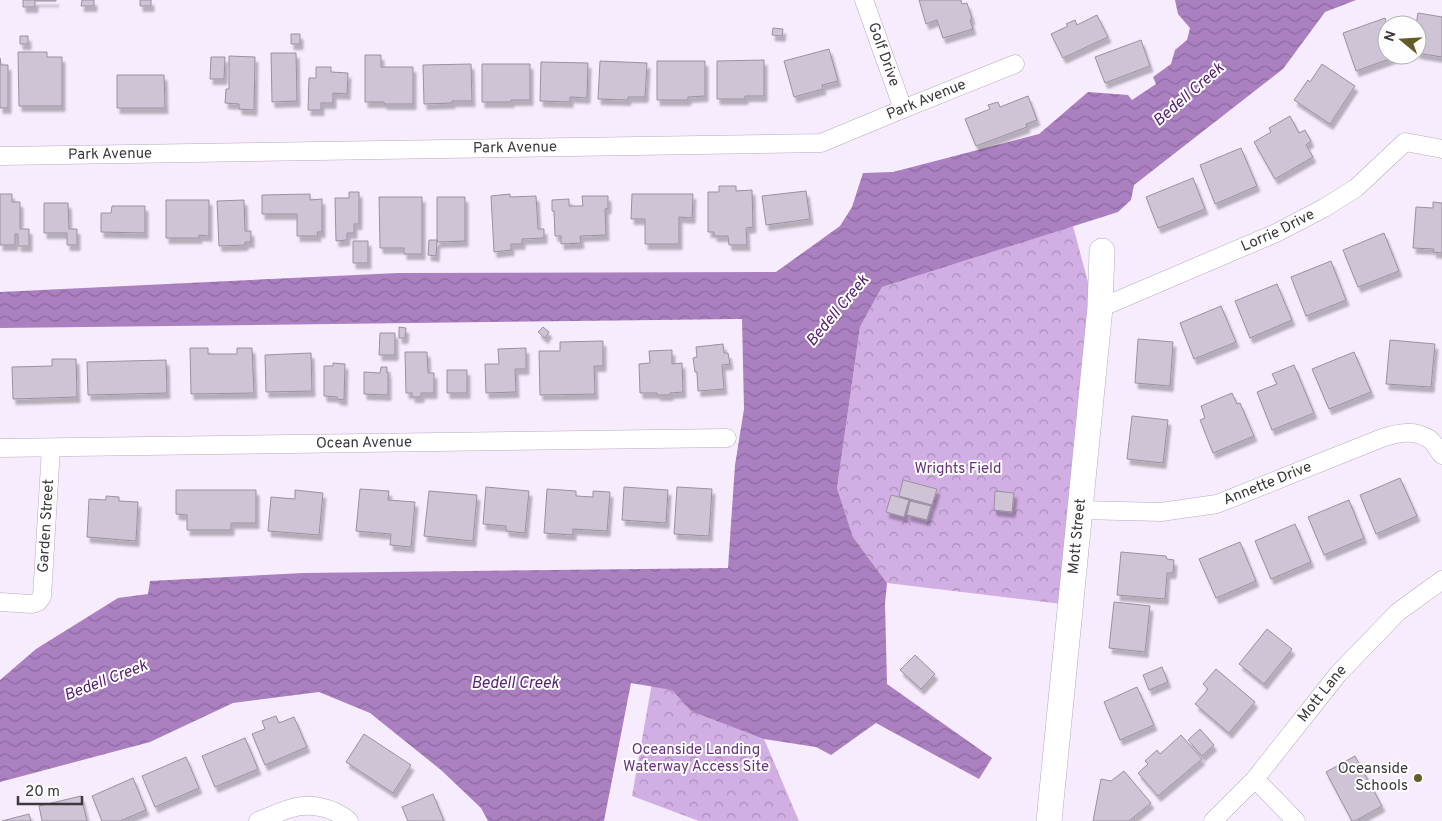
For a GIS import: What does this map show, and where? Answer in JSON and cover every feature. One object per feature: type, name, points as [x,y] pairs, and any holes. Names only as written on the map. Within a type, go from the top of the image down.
[{"type":"street","name":"Golf Drive","points":[[864,0],[903,108]]},
{"type":"street","name":"Park Avenue","points":[[0,156],[821,142],[1016,64]]},
{"type":"street","name":"Lorrie Drive","points":[[1100,308],[1276,233],[1324,208],[1356,188],[1405,142],[1442,149]]},
{"type":"street","name":"Mott Street","points":[[1049,821],[1100,308],[1102,252]]},
{"type":"street","name":"Annette Drive","points":[[1081,510],[1161,512],[1217,504],[1382,438],[1400,433],[1412,432],[1430,439],[1442,455]]},
{"type":"street","name":"Ocean Avenue","points":[[0,448],[728,438]]},
{"type":"street","name":"Garden Street","points":[[0,602],[32,604],[38,602],[42,597],[51,448]]},
{"type":"street","name":"Mott Lane","points":[[1213,821],[1255,779],[1338,674],[1398,612],[1442,580]]},
{"type":"street","points":[[1255,779],[1296,821]]},
{"type":"street","points":[[258,821],[299,806],[319,806],[345,816],[349,821]]},
{"type":"green space","name":"Wrights Field","points":[[1073,226],[1092,297],[1062,604],[887,583],[853,537],[837,488],[860,327],[882,287]]},
{"type":"green space","name":"Oceanside Landing Waterway Access Site","points":[[653,677],[691,679],[764,739],[799,821],[699,821],[632,796]]},
{"type":"water","name":"Bedell Creek","points":[[1175,0],[1356,0],[1325,12],[1283,69],[1134,185],[1131,200],[1118,212],[882,287],[860,327],[837,488],[853,537],[887,583],[885,604],[887,684],[992,758],[979,779],[876,723],[831,755],[816,747],[764,739],[691,711],[672,690],[631,683],[604,821],[488,821],[481,808],[441,770],[370,713],[319,692],[233,703],[150,742],[0,782],[0,680],[36,649],[118,598],[148,594],[150,581],[303,573],[728,568],[735,465],[744,409],[742,319],[0,328],[0,292],[398,273],[776,272],[840,226],[852,207],[863,173],[893,172],[1039,134],[1088,92],[1128,95],[1132,100],[1156,84],[1153,77],[1171,64],[1175,50],[1187,40],[1190,28],[1178,14]]},
{"type":"building","points":[[23,0],[56,1],[35,1],[35,7],[23,7]]},
{"type":"building","points":[[82,0],[94,0],[94,6],[81,6]]},
{"type":"building","points":[[140,0],[151,0],[151,6],[140,6]]},
{"type":"building","points":[[919,0],[961,0],[962,4],[967,3],[973,29],[943,38],[937,20],[926,24]]},
{"type":"building","points":[[1418,13],[1442,17],[1442,57],[1427,55],[1427,15],[1418,15]]},
{"type":"building","points":[[1097,15],[1108,37],[1063,58],[1051,34],[1068,26],[1066,24],[1075,20],[1077,25]]},
{"type":"building","points":[[1377,21],[1377,64],[1356,71],[1343,33]]},
{"type":"building","points":[[773,28],[783,29],[782,36],[772,35]]},
{"type":"building","points":[[291,34],[300,34],[300,44],[291,44]]},
{"type":"building","points":[[20,36],[28,36],[28,44],[20,44]]},
{"type":"building","points":[[1141,40],[1150,66],[1105,83],[1095,57]]},
{"type":"building","points":[[829,49],[838,81],[822,85],[823,89],[794,97],[784,61]]},
{"type":"building","points":[[18,52],[47,52],[47,57],[62,57],[62,106],[19,106]]},
{"type":"building","points":[[271,53],[296,53],[297,101],[272,102]]},
{"type":"building","points":[[365,55],[381,55],[381,67],[413,67],[413,104],[365,102]]},
{"type":"building","points":[[229,56],[255,57],[254,110],[239,109],[239,104],[225,103],[226,89],[229,89]]},
{"type":"building","points":[[211,57],[225,57],[224,79],[210,79]]},
{"type":"building","points":[[0,58],[1,65],[8,65],[8,108],[0,108]]},
{"type":"building","points":[[764,60],[764,96],[745,96],[745,99],[717,99],[717,61]]},
{"type":"building","points":[[600,61],[647,63],[645,97],[628,97],[628,100],[598,99]]},
{"type":"building","points":[[657,61],[705,61],[705,96],[688,97],[688,100],[657,100]]},
{"type":"building","points":[[541,62],[588,63],[587,98],[570,97],[570,102],[540,101]]},
{"type":"building","points":[[471,64],[472,101],[424,104],[423,65]]},
{"type":"building","points":[[482,64],[530,64],[530,100],[482,102]]},
{"type":"building","points":[[1322,64],[1355,86],[1330,124],[1294,100],[1308,80],[1310,82]]},
{"type":"building","points":[[316,67],[331,67],[331,72],[348,73],[347,94],[333,93],[333,103],[321,103],[321,110],[308,110],[309,78],[316,78]]},
{"type":"building","points":[[117,75],[164,75],[165,108],[117,108]]},
{"type":"building","points":[[1028,96],[1037,120],[1026,124],[1027,127],[976,146],[965,119],[990,109],[988,105],[998,102],[1000,107]]},
{"type":"building","points":[[1290,116],[1299,133],[1305,130],[1311,141],[1306,145],[1313,157],[1275,179],[1254,142],[1271,132],[1269,128]]},
{"type":"building","points":[[1241,148],[1257,186],[1215,204],[1200,165]]},
{"type":"building","points":[[1193,178],[1205,209],[1158,228],[1146,197]]},
{"type":"building","points":[[719,186],[736,186],[736,191],[752,190],[753,227],[746,228],[747,245],[729,245],[728,236],[714,236],[714,232],[708,232],[708,192],[719,192]]},
{"type":"building","points":[[806,191],[810,219],[766,225],[762,196]]},
{"type":"building","points":[[349,192],[359,192],[359,224],[354,224],[354,233],[347,233],[347,240],[336,241],[335,198],[349,198]]},
{"type":"building","points":[[0,194],[12,194],[12,202],[20,202],[20,229],[29,229],[29,246],[18,246],[18,234],[15,234],[15,245],[0,245]]},
{"type":"building","points":[[310,194],[310,200],[322,199],[322,232],[317,232],[318,236],[297,236],[297,214],[262,214],[262,195]]},
{"type":"building","points":[[510,194],[510,197],[536,196],[538,229],[544,229],[544,238],[522,239],[522,244],[511,244],[511,250],[494,252],[491,196]]},
{"type":"building","points":[[632,194],[693,194],[692,218],[679,217],[679,244],[645,244],[645,219],[631,219]]},
{"type":"building","points":[[582,196],[608,196],[608,208],[605,209],[606,235],[580,236],[581,243],[561,244],[561,236],[555,236],[552,200],[569,199],[569,206],[583,206]]},
{"type":"building","points":[[379,197],[422,197],[422,254],[404,254],[404,248],[380,248]]},
{"type":"building","points":[[437,197],[465,197],[465,241],[437,242]]},
{"type":"building","points":[[166,200],[209,200],[209,236],[199,235],[199,238],[166,238]]},
{"type":"building","points":[[244,200],[245,231],[251,231],[251,242],[245,242],[245,245],[219,246],[217,201]]},
{"type":"building","points":[[1433,202],[1442,203],[1442,253],[1433,252],[1434,249],[1413,248],[1416,207],[1433,208]]},
{"type":"building","points":[[44,203],[68,203],[69,229],[77,229],[77,245],[67,245],[67,233],[44,233]]},
{"type":"building","points":[[112,206],[145,206],[145,233],[101,232],[101,213],[111,213]]},
{"type":"building","points":[[1384,233],[1399,271],[1358,287],[1343,250]]},
{"type":"building","points":[[429,240],[437,240],[436,256],[428,255]]},
{"type":"building","points":[[353,241],[368,241],[368,263],[353,263]]},
{"type":"building","points":[[1331,261],[1346,300],[1306,316],[1291,277]]},
{"type":"building","points":[[1277,284],[1292,320],[1250,338],[1235,301]]},
{"type":"building","points":[[1221,306],[1236,342],[1194,359],[1180,323]]},
{"type":"building","points":[[399,327],[406,328],[405,338],[399,338]]},
{"type":"building","points":[[543,327],[549,332],[545,338],[538,332]]},
{"type":"building","points":[[380,333],[395,333],[395,355],[379,355]]},
{"type":"building","points":[[1138,339],[1173,342],[1170,386],[1135,383]]},
{"type":"building","points":[[1390,340],[1435,344],[1431,387],[1386,384]]},
{"type":"building","points":[[603,341],[603,366],[594,366],[595,394],[540,395],[539,351],[560,351],[560,342]]},
{"type":"building","points":[[723,344],[724,353],[728,353],[730,364],[722,365],[724,389],[698,391],[697,372],[695,372],[693,358],[697,357],[696,347]]},
{"type":"building","points":[[190,348],[208,348],[208,354],[237,354],[237,348],[252,348],[254,393],[191,394]]},
{"type":"building","points":[[526,348],[526,369],[515,369],[516,392],[486,393],[485,364],[499,364],[498,349]]},
{"type":"building","points":[[672,350],[672,364],[682,363],[683,392],[670,393],[670,395],[640,393],[639,364],[650,363],[649,351]]},
{"type":"building","points":[[405,352],[427,352],[428,373],[434,373],[434,393],[421,393],[421,397],[412,397],[412,393],[406,393]]},
{"type":"building","points":[[1354,352],[1371,392],[1329,409],[1312,369]]},
{"type":"building","points":[[311,353],[312,391],[266,392],[265,355]]},
{"type":"building","points":[[52,359],[76,359],[77,397],[13,399],[12,367],[52,366]]},
{"type":"building","points":[[166,360],[167,393],[88,395],[87,362]]},
{"type":"building","points":[[333,363],[345,364],[344,400],[337,399],[337,397],[324,396],[324,366],[333,366]]},
{"type":"building","points":[[1294,365],[1314,413],[1272,430],[1257,392],[1277,384],[1272,374]]},
{"type":"building","points":[[381,367],[387,367],[388,395],[364,394],[364,372],[380,373]]},
{"type":"building","points":[[447,370],[467,370],[467,393],[447,393]]},
{"type":"building","points":[[1232,393],[1237,404],[1240,403],[1254,436],[1213,453],[1200,420],[1205,418],[1201,406]]},
{"type":"building","points":[[1132,416],[1168,420],[1163,463],[1127,459]]},
{"type":"building","points":[[1400,478],[1417,516],[1376,534],[1360,495]]},
{"type":"building","points":[[903,480],[937,489],[932,505],[899,496]]},
{"type":"building","points":[[486,487],[529,491],[525,533],[506,531],[506,526],[483,524]]},
{"type":"building","points":[[624,487],[668,490],[666,523],[622,520]]},
{"type":"building","points":[[677,487],[712,489],[709,536],[674,534]]},
{"type":"building","points":[[360,489],[389,491],[388,500],[415,502],[411,547],[390,545],[391,534],[356,531]]},
{"type":"building","points":[[547,489],[576,491],[576,496],[593,497],[593,491],[610,492],[607,531],[573,529],[573,535],[544,533]]},
{"type":"building","points":[[176,490],[256,490],[256,523],[231,523],[231,530],[187,530],[187,515],[176,514]]},
{"type":"building","points":[[295,490],[323,493],[319,535],[268,531],[271,497],[295,499]]},
{"type":"building","points":[[429,491],[477,495],[473,541],[424,536]]},
{"type":"building","points":[[995,491],[1014,493],[1012,512],[994,510]]},
{"type":"building","points":[[891,495],[909,500],[904,517],[886,512]]},
{"type":"building","points":[[106,496],[119,497],[119,501],[138,502],[136,541],[87,537],[89,499],[106,500]]},
{"type":"building","points":[[1349,500],[1364,538],[1324,555],[1308,517]]},
{"type":"building","points":[[910,501],[931,506],[927,520],[907,515]]},
{"type":"building","points":[[1295,524],[1311,562],[1271,579],[1255,541]]},
{"type":"building","points":[[1240,542],[1256,581],[1216,598],[1199,559]]},
{"type":"building","points":[[1121,552],[1166,556],[1167,559],[1174,560],[1173,573],[1167,573],[1165,599],[1117,595]]},
{"type":"building","points":[[1114,602],[1150,606],[1145,652],[1109,648]]},
{"type":"building","points":[[1267,629],[1292,649],[1264,684],[1239,664]]},
{"type":"building","points":[[915,655],[935,674],[921,689],[900,670]]},
{"type":"building","points":[[1162,667],[1168,682],[1149,690],[1143,675]]},
{"type":"building","points":[[1216,669],[1255,702],[1229,733],[1195,704],[1208,689],[1203,684]]},
{"type":"building","points":[[1137,687],[1154,725],[1120,740],[1104,702]]},
{"type":"building","points":[[276,716],[279,723],[294,717],[307,747],[265,765],[252,734],[265,729],[262,721]]},
{"type":"building","points":[[1200,729],[1214,745],[1202,756],[1188,740]]},
{"type":"building","points":[[364,734],[411,765],[393,793],[346,762]]},
{"type":"building","points":[[1181,735],[1202,759],[1158,796],[1138,773],[1148,764],[1145,761],[1157,750],[1160,754]]},
{"type":"building","points":[[245,738],[258,769],[215,787],[202,756]]},
{"type":"building","points":[[1355,756],[1382,806],[1352,821],[1326,772]]},
{"type":"building","points":[[186,757],[199,788],[155,807],[142,776]]},
{"type":"building","points":[[1124,771],[1151,803],[1129,821],[1093,821],[1101,779],[1111,781]]},
{"type":"building","points":[[133,778],[146,810],[120,821],[102,821],[92,796]]},
{"type":"building","points":[[433,794],[444,821],[408,821],[402,807]]},
{"type":"building","points":[[81,796],[87,821],[42,821],[39,806]]},
{"type":"building","points":[[29,814],[31,821],[2,821]]},
{"type":"place","name":"Oceanside Schools","points":[[1418,778]]}]
